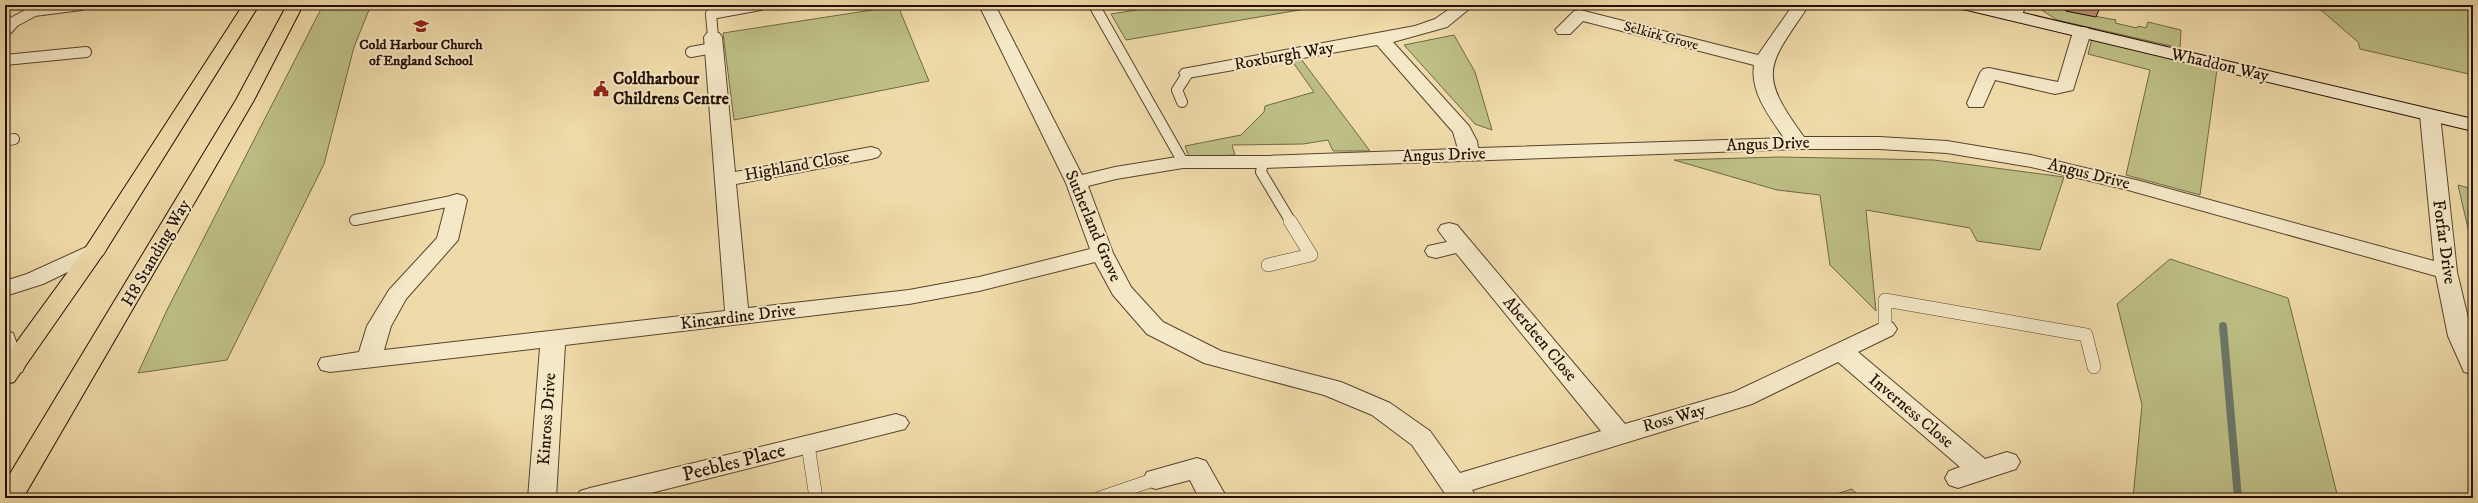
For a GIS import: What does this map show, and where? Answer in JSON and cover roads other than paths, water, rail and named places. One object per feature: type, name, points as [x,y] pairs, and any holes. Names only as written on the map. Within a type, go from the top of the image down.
[{"type":"highway","points":[[9,371],[95,250],[251,5]]},
{"type":"highway","name":"H8 Standing Way","points":[[9,498],[89,366],[245,100],[295,5]]},
{"type":"street","name":"Sutherland Grove","points":[[987,5],[1076,183],[1102,252],[1121,290],[1155,328],[1213,357],[1332,388],[1381,409],[1421,438],[1459,491]]},
{"type":"street","name":"Roxburgh Way","points":[[1188,73],[1381,39],[1441,24],[1466,5]]},
{"type":"street","points":[[1798,143],[1774,105],[1762,81],[1764,62],[1801,5]]},
{"type":"street","name":"Whaddon Way","points":[[1967,5],[2016,11],[2082,32],[2473,125]]},
{"type":"street","name":"Selkirk Grove","points":[[1564,30],[1580,15],[1764,62]]},
{"type":"street","points":[[1976,103],[1989,73],[2055,88],[2066,86],[2082,32]]},
{"type":"street","points":[[1381,39],[1462,130],[1467,141],[1468,154]]},
{"type":"street","name":"Highland Close","points":[[713,42],[737,317]]},
{"type":"street","name":"Forfar Drive","points":[[2430,115],[2446,272],[2460,336],[2473,366]]},
{"type":"street","name":"Angus Drive","points":[[1076,183],[1116,173],[1184,162],[1263,162],[1798,143],[1879,143],[1947,147],[2031,161],[2133,185],[2446,272]]},
{"type":"street","name":"Highland Close","points":[[724,180],[871,152]]},
{"type":"street","points":[[369,360],[379,326],[397,294],[447,240],[457,200]]},
{"type":"street","name":"Aberdeen Close","points":[[1436,251],[1455,237],[1618,434]]},
{"type":"street","points":[[5,289],[35,279],[95,250]]},
{"type":"street","name":"Kincardine Drive","points":[[330,364],[553,340],[909,297],[979,284],[1102,252]]},
{"type":"street","name":"Ross Way","points":[[1459,491],[1618,434],[1743,398],[1885,329]]},
{"type":"street","points":[[5,339],[9,371]]},
{"type":"street","name":"Kinross Drive","points":[[542,498],[553,340]]},
{"type":"street","name":"Inverness Close","points":[[1841,351],[1970,474],[2007,462]]},
{"type":"street","name":"Peebles Place","points":[[590,498],[896,423]]},
{"type":"street","points":[[1156,479],[1197,468],[1212,498]]},
{"type":"lane","points":[[8,26],[17,18],[36,10],[81,5]]},
{"type":"lane","points":[[691,52],[713,42],[711,14],[760,5]]},
{"type":"lane","points":[[1094,5],[1184,162]]},
{"type":"lane","points":[[5,60],[86,52]]},
{"type":"lane","points":[[1182,102],[1177,90],[1188,73]]},
{"type":"lane","points":[[1263,162],[1261,172],[1311,255],[1268,265]]},
{"type":"lane","points":[[355,220],[457,200]]},
{"type":"lane","points":[[1885,329],[1885,300],[2086,335],[2094,367]]},
{"type":"lane","name":"Peebles Place","points":[[808,445],[816,498]]},
{"type":"lane","points":[[1100,498],[1156,479]]},
{"type":"waterway","points":[[2223,326],[2238,498]]},
{"type":"place","name":"Cold Harbour Church of England School","points":[[421,26]]},
{"type":"place","name":"Coldharbour Childrens Centre","points":[[601,89]]}]
